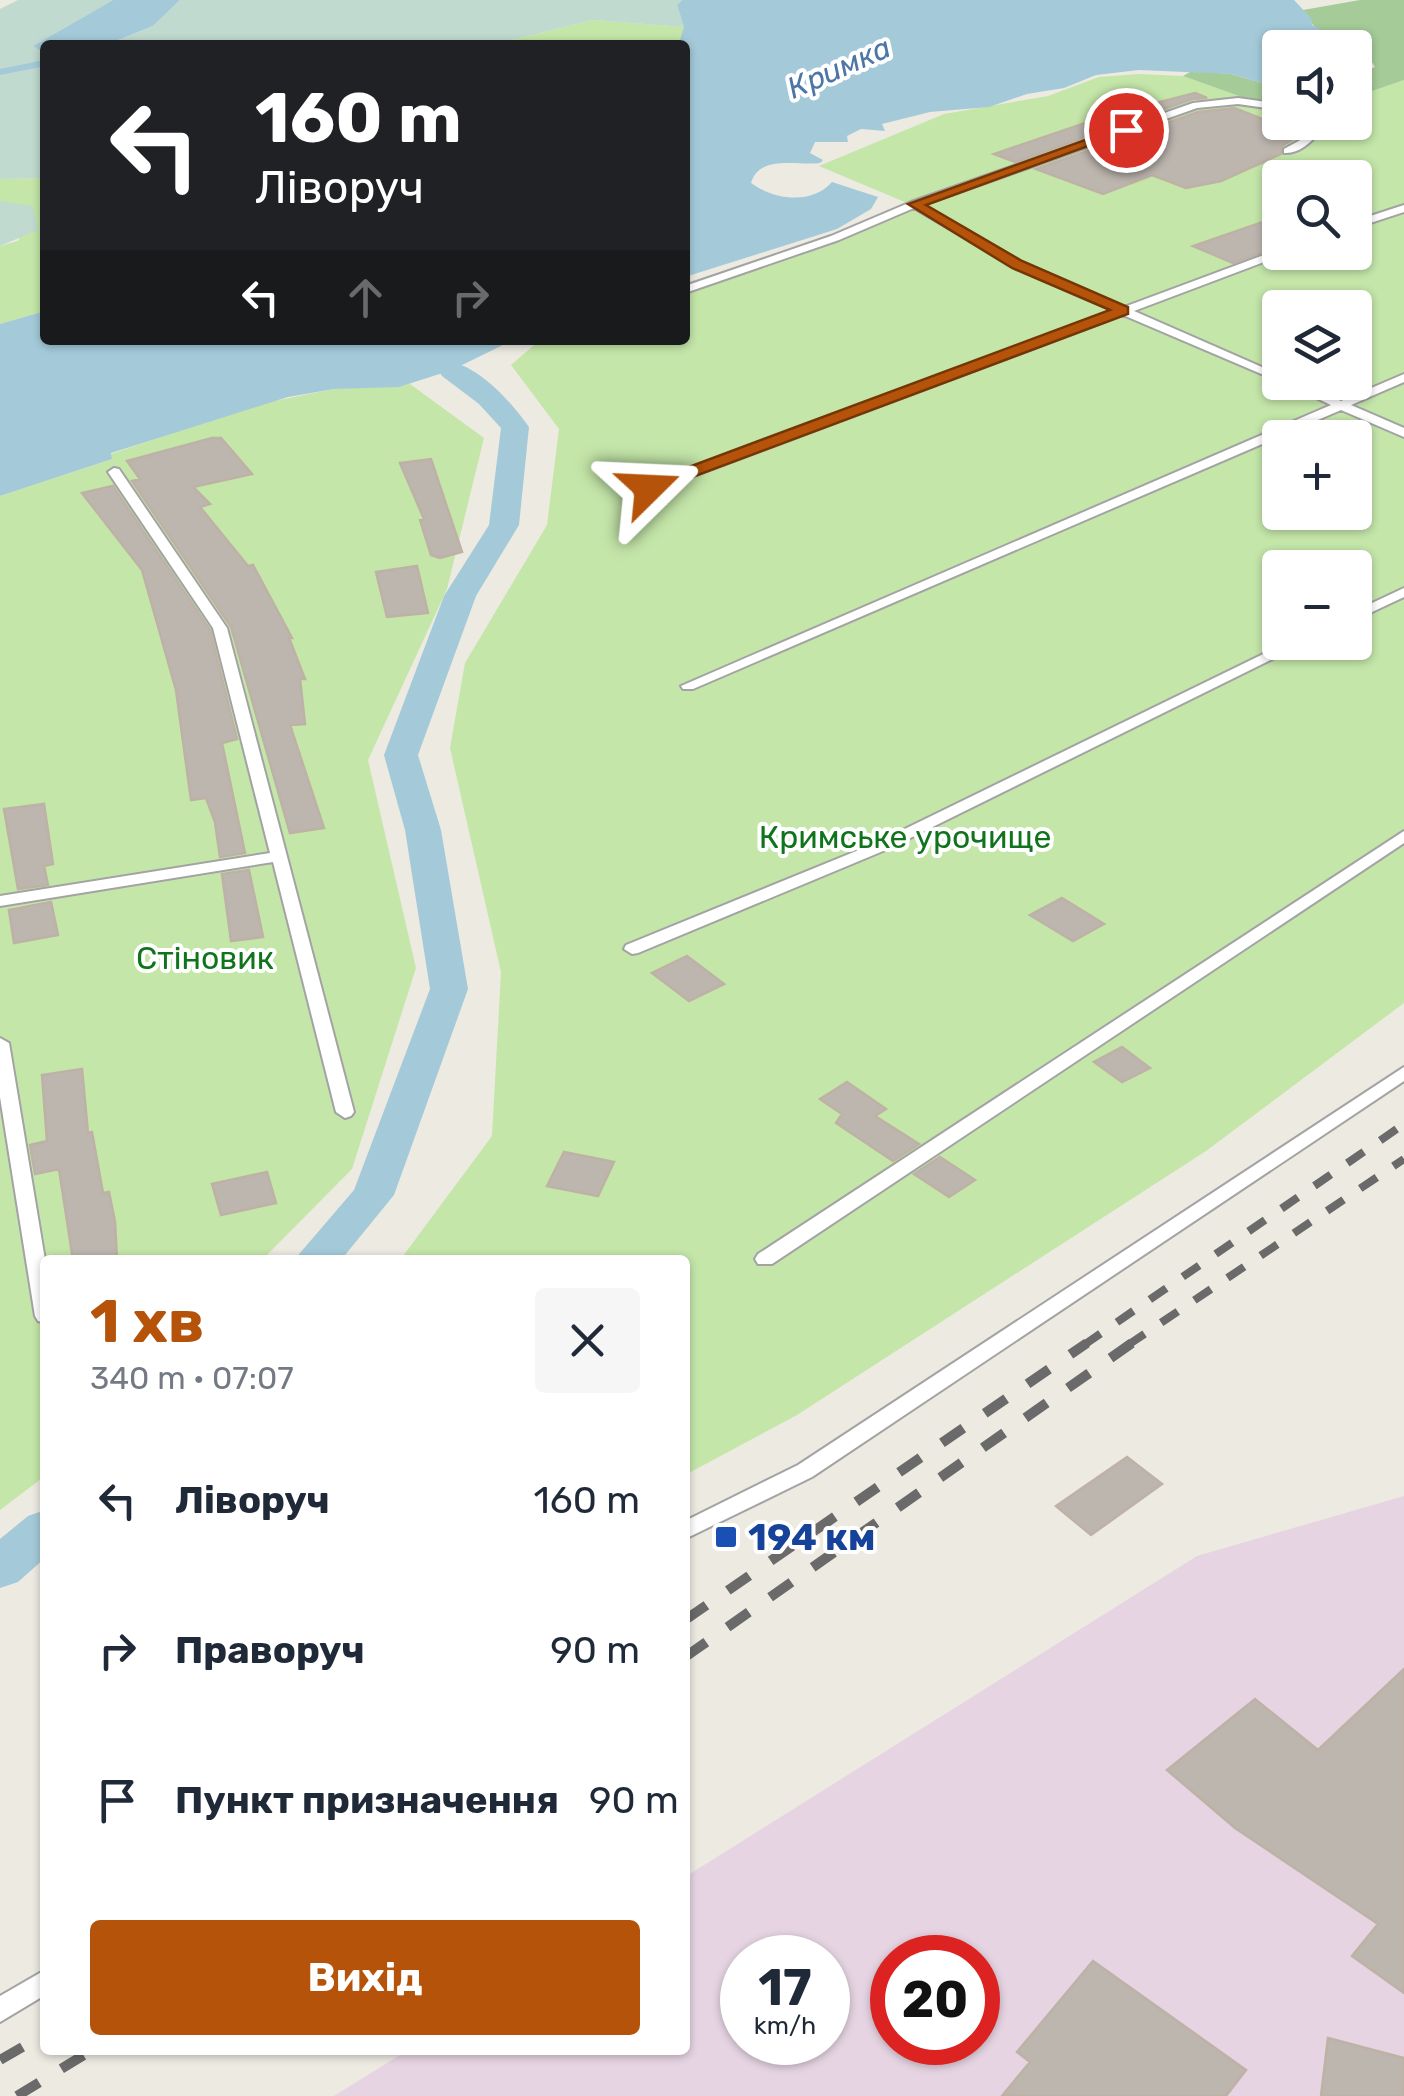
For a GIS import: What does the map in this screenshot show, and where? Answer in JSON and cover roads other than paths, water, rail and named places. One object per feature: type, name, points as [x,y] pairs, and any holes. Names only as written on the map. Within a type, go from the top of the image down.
[{"type":"lane","points":[[690,288],[1196,105],[1238,101],[1262,104]]},
{"type":"lane","points":[[1288,150],[1308,140]]},
{"type":"lane","points":[[915,204],[1017,264],[1262,371]]},
{"type":"lane","points":[[1372,220],[1404,208]]},
{"type":"lane","points":[[649,488],[1262,259]]},
{"type":"lane","points":[[688,686],[1404,378]]},
{"type":"lane","points":[[1327,400],[1404,433]]},
{"type":"lane","points":[[114,472],[220,628],[346,1112]]},
{"type":"lane","points":[[1372,608],[1404,592]]},
{"type":"lane","points":[[632,949],[882,846],[1263,660]]},
{"type":"lane","points":[[765,1260],[985,1112],[1221,962],[1404,836]]},
{"type":"lane","points":[[0,900],[277,858]]},
{"type":"lane","points":[[0,1043],[40,1286]]},
{"type":"lane","points":[[690,1529],[805,1472],[1404,1072]]},
{"type":"lane","points":[[0,2010],[40,1984]]},
{"type":"water","points":[[113,0],[180,0],[153,26],[118,40],[43,40]]},
{"type":"water","name":"Кримка","points":[[682,0],[1294,0],[1311,18],[1312,25],[1321,30],[1262,30],[1262,83],[1231,74],[1139,70],[1096,75],[1064,88],[1027,94],[989,107],[930,112],[882,124],[885,131],[861,129],[847,136],[848,142],[815,142],[810,153],[823,160],[820,163],[770,165],[762,168],[751,183],[793,198],[814,194],[832,182],[878,197],[871,209],[837,229],[690,275],[691,47],[690,40],[680,40],[684,27],[677,5]]},
{"type":"water","points":[[40,312],[40,345],[503,345],[452,370],[399,387],[334,389],[288,397],[111,453],[112,459],[0,496],[0,324]]},
{"type":"waterway","points":[[0,72],[40,64]]},
{"type":"waterway","points":[[320,1255],[373,1195],[449,989],[423,830],[401,755],[460,596],[504,525],[515,427],[489,398],[452,370]]},
{"type":"waterway","points":[[0,1568],[40,1533]]},
{"type":"railway","points":[[1084,1345],[1404,1124]]},
{"type":"railway","points":[[1128,1345],[1404,1159]]},
{"type":"railway","points":[[690,1617],[1087,1343]]},
{"type":"railway","points":[[690,1653],[1132,1343]]},
{"type":"railway","points":[[0,2060],[40,2037]]},
{"type":"railway","points":[[17,2096],[84,2055]]},
{"type":"place","name":"194 км","points":[[726,1537]]},
{"type":"park label","name":"Кримське урочище","points":[[905,837]]},
{"type":"park label","name":"Стіновик","points":[[205,958]]}]
